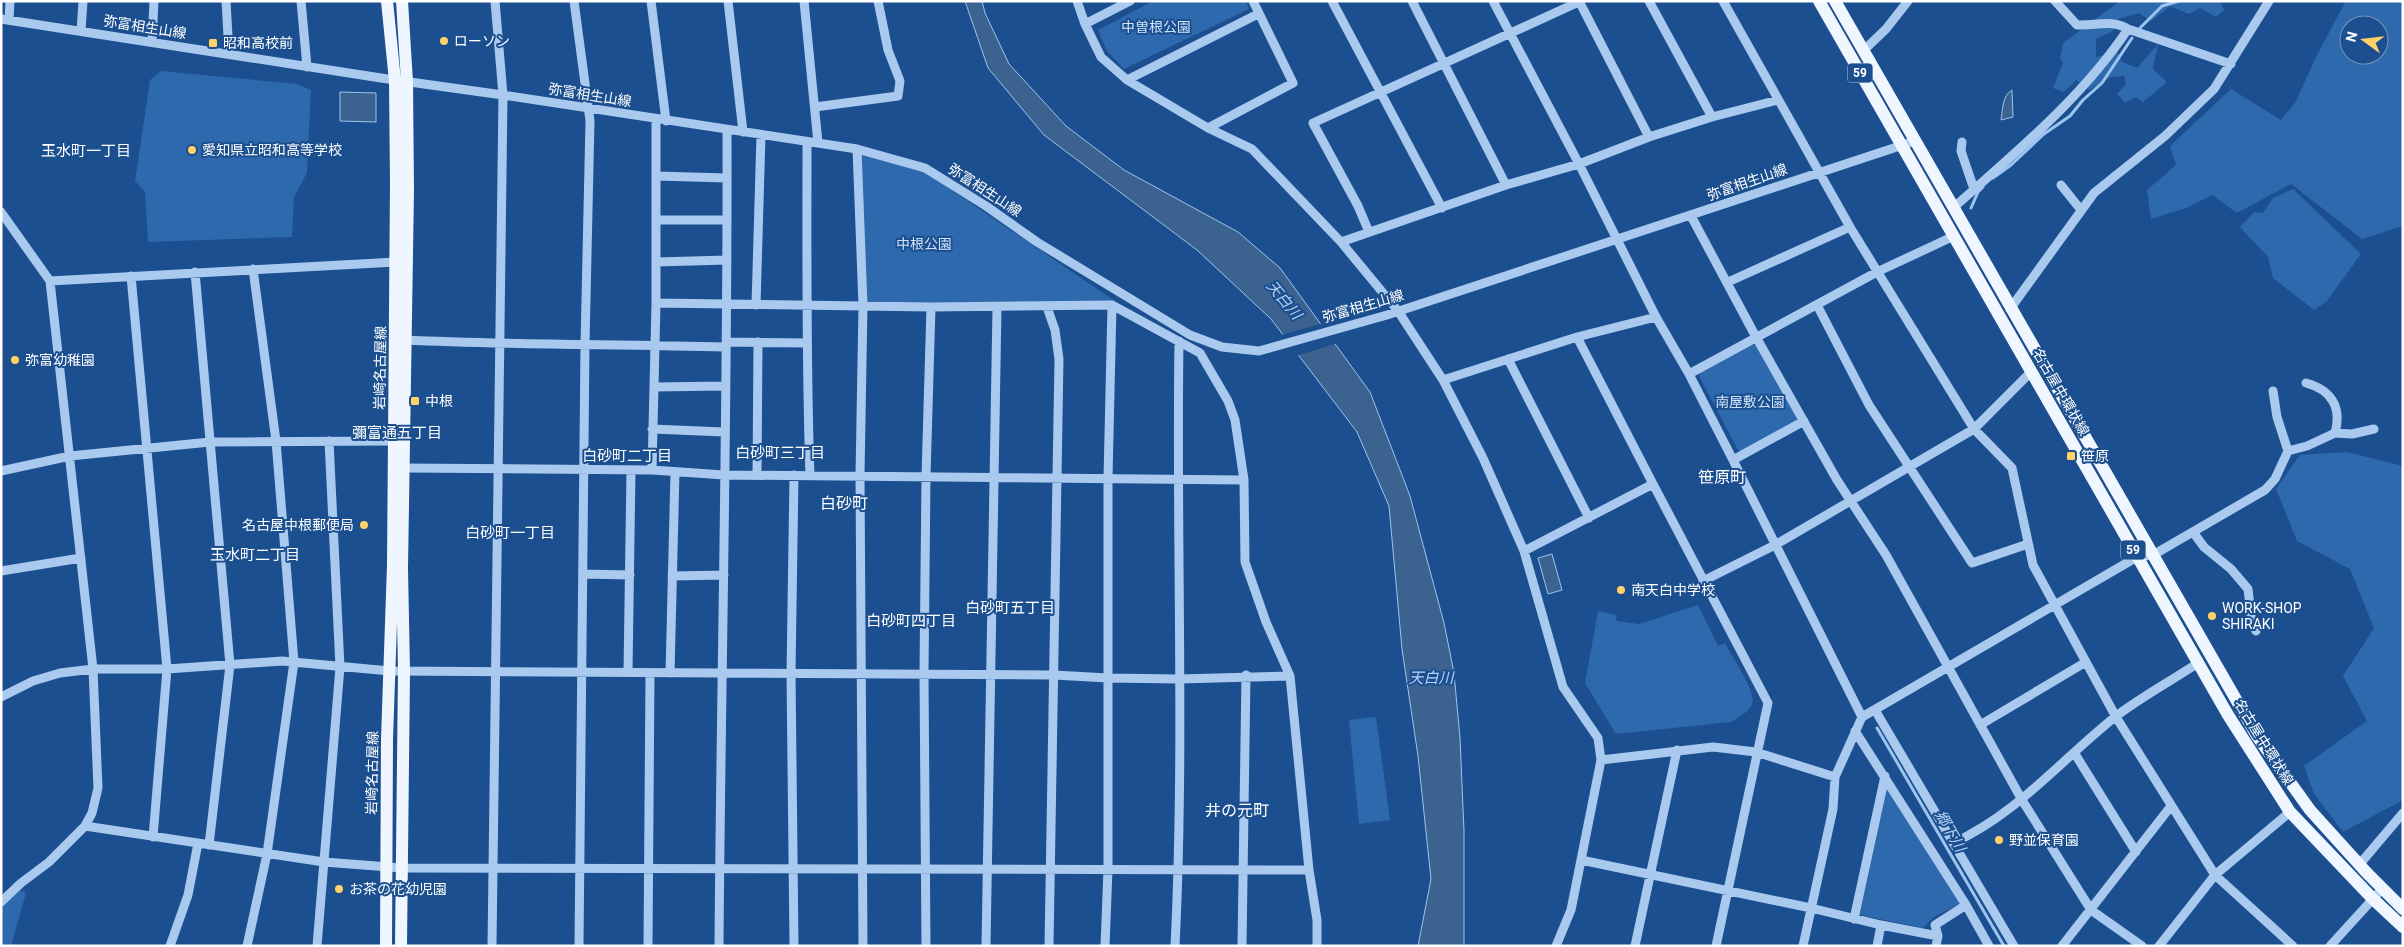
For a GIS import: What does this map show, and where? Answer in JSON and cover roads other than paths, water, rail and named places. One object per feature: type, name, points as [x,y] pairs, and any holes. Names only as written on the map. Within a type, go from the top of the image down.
[{"type":"main road","name":"岩崎名古屋線","points":[[387,1],[401,81],[405,340],[401,946]]},
{"type":"main road","name":"岩崎名古屋線","points":[[386,946],[387,739],[390,671],[402,1]]},
{"type":"main road","name":"名古屋中環状線","points":[[1819,1],[2198,663],[2290,812],[2373,899],[2403,926]]},
{"type":"main road","name":"名古屋中環状線","points":[[1835,1],[1952,208],[2257,736],[2310,810],[2359,865],[2403,909]]},
{"type":"street","points":[[5,20],[10,1]]},
{"type":"street","points":[[81,31],[83,1]]},
{"type":"street","points":[[152,42],[154,1]]},
{"type":"street","points":[[226,1],[229,54]]},
{"type":"street","points":[[301,1],[307,67]]},
{"type":"street","points":[[492,946],[503,95],[495,1]]},
{"type":"street","points":[[574,1],[589,109],[579,946]]},
{"type":"street","points":[[651,1],[661,120],[656,176],[656,303],[652,470]]},
{"type":"street","points":[[728,1],[743,132]]},
{"type":"street","points":[[804,1],[818,143]]},
{"type":"street","points":[[814,107],[898,96],[900,81],[888,50],[878,1]]},
{"type":"street","points":[[1077,1],[1085,24],[1101,57],[1127,80],[1208,128],[1252,149],[1341,242],[1398,311],[1443,380],[1483,458],[1524,551],[1563,687],[1598,738],[1601,760],[1571,910],[1556,946]]},
{"type":"street","points":[[1085,24],[1130,1]]},
{"type":"street","points":[[1208,128],[1293,83],[1252,1]]},
{"type":"street","points":[[1332,1],[1442,208]]},
{"type":"street","points":[[1412,1],[1506,185]]},
{"type":"street","points":[[1494,1],[1580,164],[1656,317],[1689,374],[1862,718]]},
{"type":"street","points":[[1650,1],[1712,117]]},
{"type":"street","points":[[1723,1],[1850,227],[1974,429],[2012,468],[2033,565],[2116,717],[2215,875],[2293,946]]},
{"type":"street","points":[[1863,51],[1886,29],[1908,1]]},
{"type":"street","points":[[2055,1],[2077,25],[2093,26],[2116,23],[2128,29],[2231,64]]},
{"type":"street","points":[[2010,309],[2081,210],[2109,179],[2165,136],[2214,89],[2270,1]]},
{"type":"street","points":[[1369,232],[1358,206],[1313,122],[1445,65],[1580,2],[1649,137]]},
{"type":"street","points":[[1127,80],[1258,14]]},
{"type":"street","name":"弥富相生山線","points":[[5,20],[858,149],[925,168],[986,206],[1037,242],[1190,335],[1222,347],[1259,351],[1387,315],[1915,141]]},
{"type":"street","points":[[1952,208],[2090,80],[2110,58],[2128,29]]},
{"type":"street","points":[[1341,242],[1506,185],[1580,164],[1649,137],[1712,117],[1778,100]]},
{"type":"street","points":[[719,946],[724,432],[728,304],[727,130]]},
{"type":"street","points":[[756,305],[760,135]]},
{"type":"street","points":[[808,142],[808,305],[806,343],[810,475]]},
{"type":"street","points":[[1962,142],[1961,151],[1974,189]]},
{"type":"street","points":[[858,149],[862,305],[860,475],[863,946]]},
{"type":"street","points":[[656,176],[727,178]]},
{"type":"street","points":[[2061,185],[2081,210]]},
{"type":"street","points":[[1,212],[5,223],[50,281],[93,669],[98,788],[92,813],[85,826],[49,862],[21,883],[1,902]]},
{"type":"street","points":[[1691,216],[1756,337],[1851,502],[1886,555],[2022,800],[2091,910],[2142,946]]},
{"type":"street","points":[[656,220],[727,220]]},
{"type":"street","points":[[1728,282],[1850,227]]},
{"type":"street","points":[[1689,374],[1877,272],[1954,236]]},
{"type":"street","points":[[656,262],[727,260]]},
{"type":"street","points":[[50,281],[254,268],[396,262]]},
{"type":"street","points":[[247,946],[266,854],[294,662],[276,442],[254,268]]},
{"type":"street","points":[[195,272],[230,664],[209,845]]},
{"type":"street","points":[[131,276],[167,669],[153,837]]},
{"type":"street","points":[[656,303],[931,307],[1112,305],[1200,353],[1228,401],[1240,438],[1244,480],[1245,562],[1266,622],[1290,676],[1308,870],[1316,920],[1317,946]]},
{"type":"street","points":[[1105,946],[1108,870],[1108,478],[1112,305]]},
{"type":"street","points":[[1817,305],[1869,405],[1972,563],[2028,544]]},
{"type":"street","points":[[926,946],[924,674],[926,476],[931,307]]},
{"type":"street","points":[[986,946],[986,869],[996,477],[997,307]]},
{"type":"street","points":[[1047,307],[1055,330],[1059,359],[1049,946]]},
{"type":"street","points":[[1443,380],[1576,337],[1656,317]]},
{"type":"street","points":[[1576,337],[1768,703],[1726,891],[1716,946]]},
{"type":"street","points":[[405,340],[501,344],[655,345],[758,342],[806,343]]},
{"type":"street","points":[[1175,946],[1179,870],[1177,479],[1179,341]]},
{"type":"street","points":[[757,475],[758,342]]},
{"type":"street","points":[[1508,359],[1588,518]]},
{"type":"street","points":[[1703,581],[1775,545],[1974,429],[2032,372]]},
{"type":"street","points":[[2306,383],[2319,387],[2338,410],[2339,420],[2336,433]]},
{"type":"street","points":[[654,387],[725,386]]},
{"type":"street","points":[[1803,946],[1833,808],[1835,777],[1862,718],[2056,607],[2137,557],[2153,555],[2265,490],[2275,479],[2288,450],[2277,417],[2273,390]]},
{"type":"street","points":[[1733,460],[1804,421]]},
{"type":"street","points":[[652,429],[724,432]]},
{"type":"street","points":[[2288,450],[2307,446],[2336,433],[2352,434],[2374,429]]},
{"type":"street","points":[[317,946],[340,666],[330,441]]},
{"type":"street","points":[[1,471],[70,456],[210,442],[394,441]]},
{"type":"street","points":[[403,468],[652,470],[724,475],[1244,480]]},
{"type":"street","points":[[628,672],[631,470]]},
{"type":"street","points":[[670,673],[675,472]]},
{"type":"street","points":[[794,475],[791,673],[794,946]]},
{"type":"street","points":[[1524,551],[1653,484]]},
{"type":"street","points":[[2193,532],[2204,547],[2231,569],[2248,589],[2252,624],[2256,631]]},
{"type":"street","points":[[1,571],[81,558]]},
{"type":"street","points":[[583,574],[630,574]]},
{"type":"street","points":[[672,576],[724,575]]},
{"type":"street","points":[[1,697],[33,681],[60,673],[93,669],[167,669],[230,664],[294,662],[390,671],[992,674],[1179,679],[1290,676]]},
{"type":"street","points":[[1980,725],[2086,662]]},
{"type":"street","points":[[1953,843],[1966,837],[2022,800],[2116,717],[2198,663]]},
{"type":"street","points":[[648,946],[650,673]]},
{"type":"street","points":[[1242,946],[1246,676]]},
{"type":"street","points":[[1875,710],[2014,946]]},
{"type":"street","points":[[1856,731],[1966,905],[1989,946]]},
{"type":"street","points":[[1601,760],[1713,747],[1756,752],[1835,777]]},
{"type":"street","points":[[1635,946],[1677,750]]},
{"type":"street","points":[[2075,754],[2136,852]]},
{"type":"street","points":[[1854,919],[1885,776]]},
{"type":"street","points":[[2062,946],[2171,806]]},
{"type":"street","points":[[2158,946],[2215,875],[2290,812]]},
{"type":"street","points":[[2359,865],[2403,813]]},
{"type":"street","points":[[85,826],[266,854],[386,868],[1308,870]]},
{"type":"street","points":[[170,946],[188,894],[198,843]]},
{"type":"street","points":[[1581,860],[1938,936]]},
{"type":"street","points":[[2330,946],[2382,889]]},
{"type":"street","points":[[1936,946],[1938,936],[1935,925],[1966,905]]},
{"type":"street","points":[[1877,946],[1881,925]]},
{"type":"water","name":"天白川","points":[[965,1],[982,1],[985,13],[1009,64],[1066,126],[1124,170],[1238,232],[1280,268],[1370,392],[1410,496],[1444,623],[1454,673],[1460,738],[1464,831],[1464,946],[1418,946],[1431,879],[1418,756],[1402,649],[1389,506],[1357,432],[1271,319],[1197,250],[1044,135],[988,68]]},
{"type":"water","points":[[2012,90],[2013,117],[2001,120],[2006,96]]},
{"type":"water","points":[[340,92],[376,93],[376,122],[340,121]]},
{"type":"water","points":[[1552,554],[1562,590],[1548,594],[1538,558]]},
{"type":"waterway","points":[[2138,30],[2162,6],[2179,1]]},
{"type":"waterway","points":[[1993,178],[2011,165],[2044,134],[2070,116],[2083,100],[2102,83],[2132,38]]},
{"type":"waterway","points":[[1971,208],[1978,192],[1983,187]]},
{"type":"waterway","name":"郷下川","points":[[1877,728],[2004,946]]},
{"type":"place","name":"ローソン","points":[[444,41]]},
{"type":"place","name":"昭和高校前","points":[[213,43]]},
{"type":"place","name":"愛知県立昭和高等学校","points":[[192,150]]},
{"type":"place","name":"弥富幼稚園","points":[[15,360]]},
{"type":"place","name":"中根","points":[[415,401]]},
{"type":"place","name":"笹原","points":[[2071,456]]},
{"type":"place","name":"名古屋中根郵便局","points":[[364,525]]},
{"type":"place","name":"南天白中学校","points":[[1621,590]]},
{"type":"place","name":"WORK-SHOP SHIRAKI","points":[[2212,616]]},
{"type":"place","name":"野並保育園","points":[[1999,840]]},
{"type":"place","name":"お茶の花幼児園","points":[[339,889]]},
{"type":"district","name":"玉水町一丁目","points":[[86,151]]},
{"type":"district","name":"彌富通五丁目","points":[[397,433]]},
{"type":"district","name":"白砂町三丁目","points":[[780,453]]},
{"type":"district","name":"白砂町二丁目","points":[[627,456]]},
{"type":"district","name":"笹原町","points":[[1722,477]]},
{"type":"district","name":"白砂町","points":[[844,503]]},
{"type":"district","name":"白砂町一丁目","points":[[510,533]]},
{"type":"district","name":"玉水町二丁目","points":[[255,555]]},
{"type":"district","name":"白砂町五丁目","points":[[1010,608]]},
{"type":"district","name":"白砂町四丁目","points":[[911,621]]},
{"type":"district","name":"井の元町","points":[[1237,810]]},
{"type":"park label","name":"中曽根公園","points":[[1156,27]]},
{"type":"park label","name":"中根公園","points":[[924,244]]},
{"type":"park label","name":"南屋敷公園","points":[[1750,402]]}]
